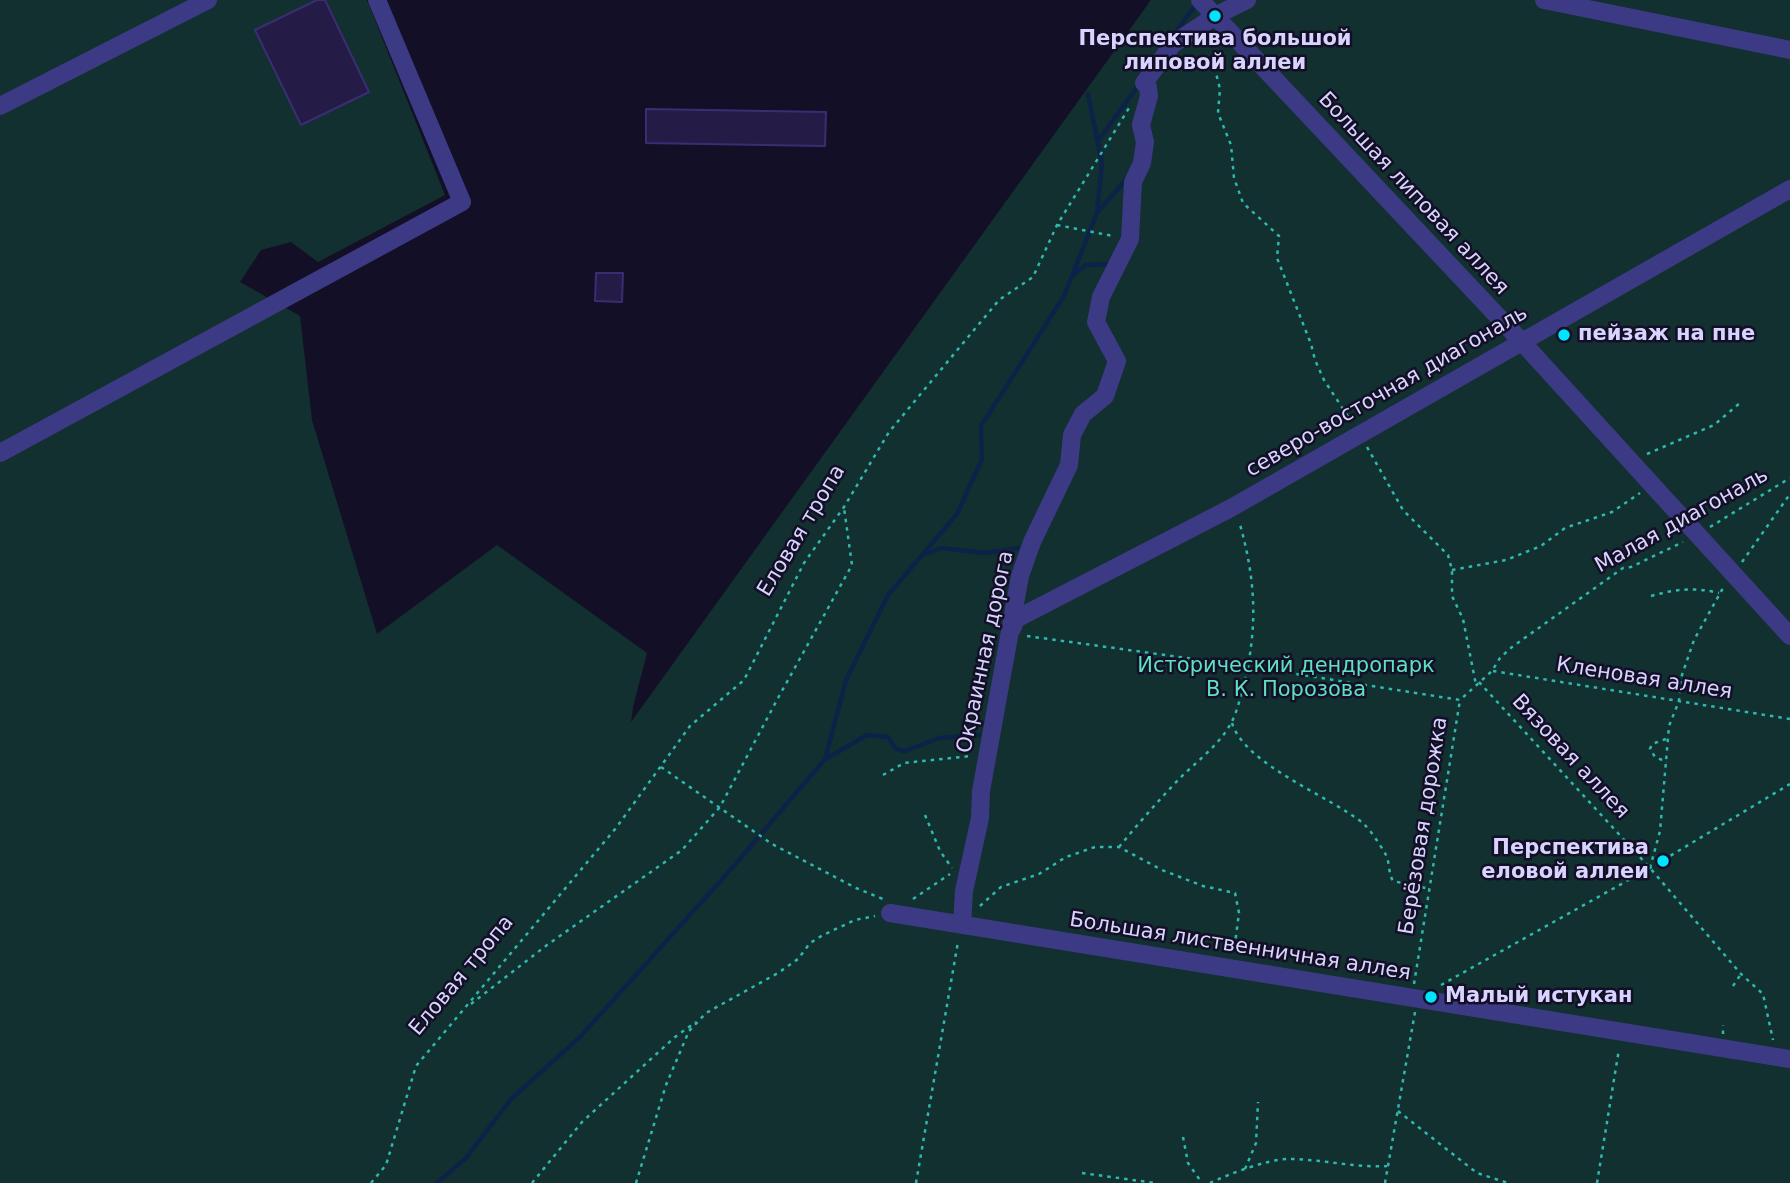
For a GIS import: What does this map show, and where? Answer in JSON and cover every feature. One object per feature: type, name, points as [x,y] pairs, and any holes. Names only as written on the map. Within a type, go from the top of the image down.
[{"type":"street","points":[[0,106],[208,0]]},
{"type":"street","points":[[0,453],[462,202],[377,0]]},
{"type":"street","name":"Большая липовая аллея","points":[[1200,0],[1522,342],[1790,636]]},
{"type":"street","points":[[1219,21],[1247,0]]},
{"type":"street","points":[[1544,0],[1790,50]]},
{"type":"street","name":"Окраинная дорога","points":[[962,922],[964,891],[980,818],[981,790],[1020,576],[1037,532],[1069,465],[1072,435],[1083,414],[1105,396],[1117,361],[1096,322],[1101,297],[1130,239],[1133,182],[1142,163],[1145,142],[1141,125],[1149,96],[1148,87],[1144,83],[1174,44],[1219,21]]},
{"type":"street","name":"северо-восточная диагональ","points":[[1010,633],[1016,619],[1231,508],[1790,189]]},
{"type":"street","name":"Большая лиственничная аллея","points":[[890,907],[1232,969],[1783,1058]]},
{"type":"path","points":[[1219,21],[1224,32],[1213,61],[1220,89],[1218,113],[1231,145],[1234,178],[1243,203],[1279,236],[1277,258],[1324,380],[1403,510],[1448,555],[1452,570],[1452,596],[1463,619],[1478,683]]},
{"type":"path","name":"Еловая тропа","points":[[371,1183],[386,1165],[416,1066],[616,828],[690,726],[744,680],[804,564],[844,507],[889,432],[999,300],[1033,277],[1057,225],[1130,105]]},
{"type":"path","points":[[1057,225],[1130,239]]},
{"type":"path","points":[[1632,464],[1648,453],[1714,425],[1741,402]]},
{"type":"path","name":"Малая диагональ","points":[[1460,700],[1492,671],[1500,658],[1512,647],[1623,568],[1632,567],[1697,535],[1790,478]]},
{"type":"path","points":[[1452,570],[1506,560],[1541,546],[1565,528],[1612,512],[1652,485]]},
{"type":"path","points":[[1650,868],[1660,831],[1669,726],[1694,640],[1719,593],[1790,494]]},
{"type":"path","points":[[466,1008],[547,946],[682,850],[720,807],[852,565],[844,507]]},
{"type":"path","points":[[1119,848],[1177,781],[1223,736],[1232,723],[1239,703],[1255,613],[1249,556],[1239,521],[1231,508]]},
{"type":"path","points":[[1651,596],[1677,589],[1703,589],[1719,593]]},
{"type":"path","points":[[1010,633],[1460,700]]},
{"type":"path","name":"Кленовая аллея","points":[[1492,671],[1790,719]]},
{"type":"path","name":"Вязовая аллея","points":[[1478,683],[1650,868],[1741,974],[1763,995],[1783,1058]]},
{"type":"path","name":"Берёзовая дорожка","points":[[1385,1183],[1460,700]]},
{"type":"path","points":[[1232,723],[1238,739],[1253,751],[1283,774],[1365,825],[1387,857],[1393,881],[1430,889]]},
{"type":"path","points":[[1667,762],[1655,757],[1650,749],[1653,744],[1668,738]]},
{"type":"path","points":[[883,775],[904,763],[968,757],[988,752]]},
{"type":"path","points":[[661,767],[772,844],[890,907]]},
{"type":"path","points":[[1440,985],[1650,868],[1790,784]]},
{"type":"path","points":[[913,899],[954,871],[940,851],[925,815]]},
{"type":"path","points":[[916,1183],[962,922],[1001,887],[1039,874],[1066,857],[1095,847],[1119,848],[1182,878],[1235,893],[1239,914],[1232,969]]},
{"type":"path","points":[[532,1183],[582,1122],[675,1037],[706,1013],[778,973],[798,958],[810,943],[839,926],[890,907]]},
{"type":"path","points":[[1733,986],[1741,974]]},
{"type":"path","points":[[636,1183],[666,1085],[690,1031],[706,1013]]},
{"type":"path","points":[[1597,1183],[1622,1031]]},
{"type":"path","points":[[1245,1170],[1256,1143],[1258,1102]]},
{"type":"path","points":[[1398,1111],[1478,1172],[1508,1183]]},
{"type":"path","points":[[1183,1137],[1188,1163],[1202,1183]]},
{"type":"path","points":[[1210,1183],[1286,1159],[1370,1167],[1388,1166]]},
{"type":"path","points":[[1082,1173],[1155,1183]]},
{"type":"green space","name":"Исторический дендропарк В. К. Порозова","points":[[0,0],[367,0],[445,195],[318,262],[291,242],[261,250],[240,282],[300,316],[312,420],[377,634],[497,545],[647,653],[631,722],[1151,0],[1790,0],[1790,1183],[0,1183]]},
{"type":"building","points":[[317,0],[325,0],[369,92],[301,125],[255,30]]},
{"type":"building","points":[[646,109],[826,112],[825,146],[646,143]]},
{"type":"building","points":[[596,273],[623,273],[622,302],[595,301]]},
{"type":"waterway","points":[[1175,33],[1197,3]]},
{"type":"waterway","points":[[1098,141],[1140,83]]},
{"type":"waterway","points":[[437,1183],[466,1158],[511,1099],[580,1037],[733,867],[825,759],[846,680],[888,595],[957,514],[982,459],[981,426],[1064,296],[1097,213],[1102,163],[1088,94]]},
{"type":"waterway","points":[[1097,213],[1128,177]]},
{"type":"waterway","points":[[1073,275],[1086,265],[1110,264]]},
{"type":"waterway","points":[[925,554],[941,548],[985,553],[1020,548]]},
{"type":"waterway","points":[[826,759],[867,735],[888,737],[896,749],[905,751],[939,738],[979,735]]},
{"type":"place","name":"Перспектива большой липовой аллеи","points":[[1215,16]]},
{"type":"place","name":"пейзаж на пне","points":[[1564,335]]},
{"type":"place","name":"Перспектива еловой аллеи","points":[[1663,861]]},
{"type":"place","name":"Малый истукан","points":[[1431,997]]}]
